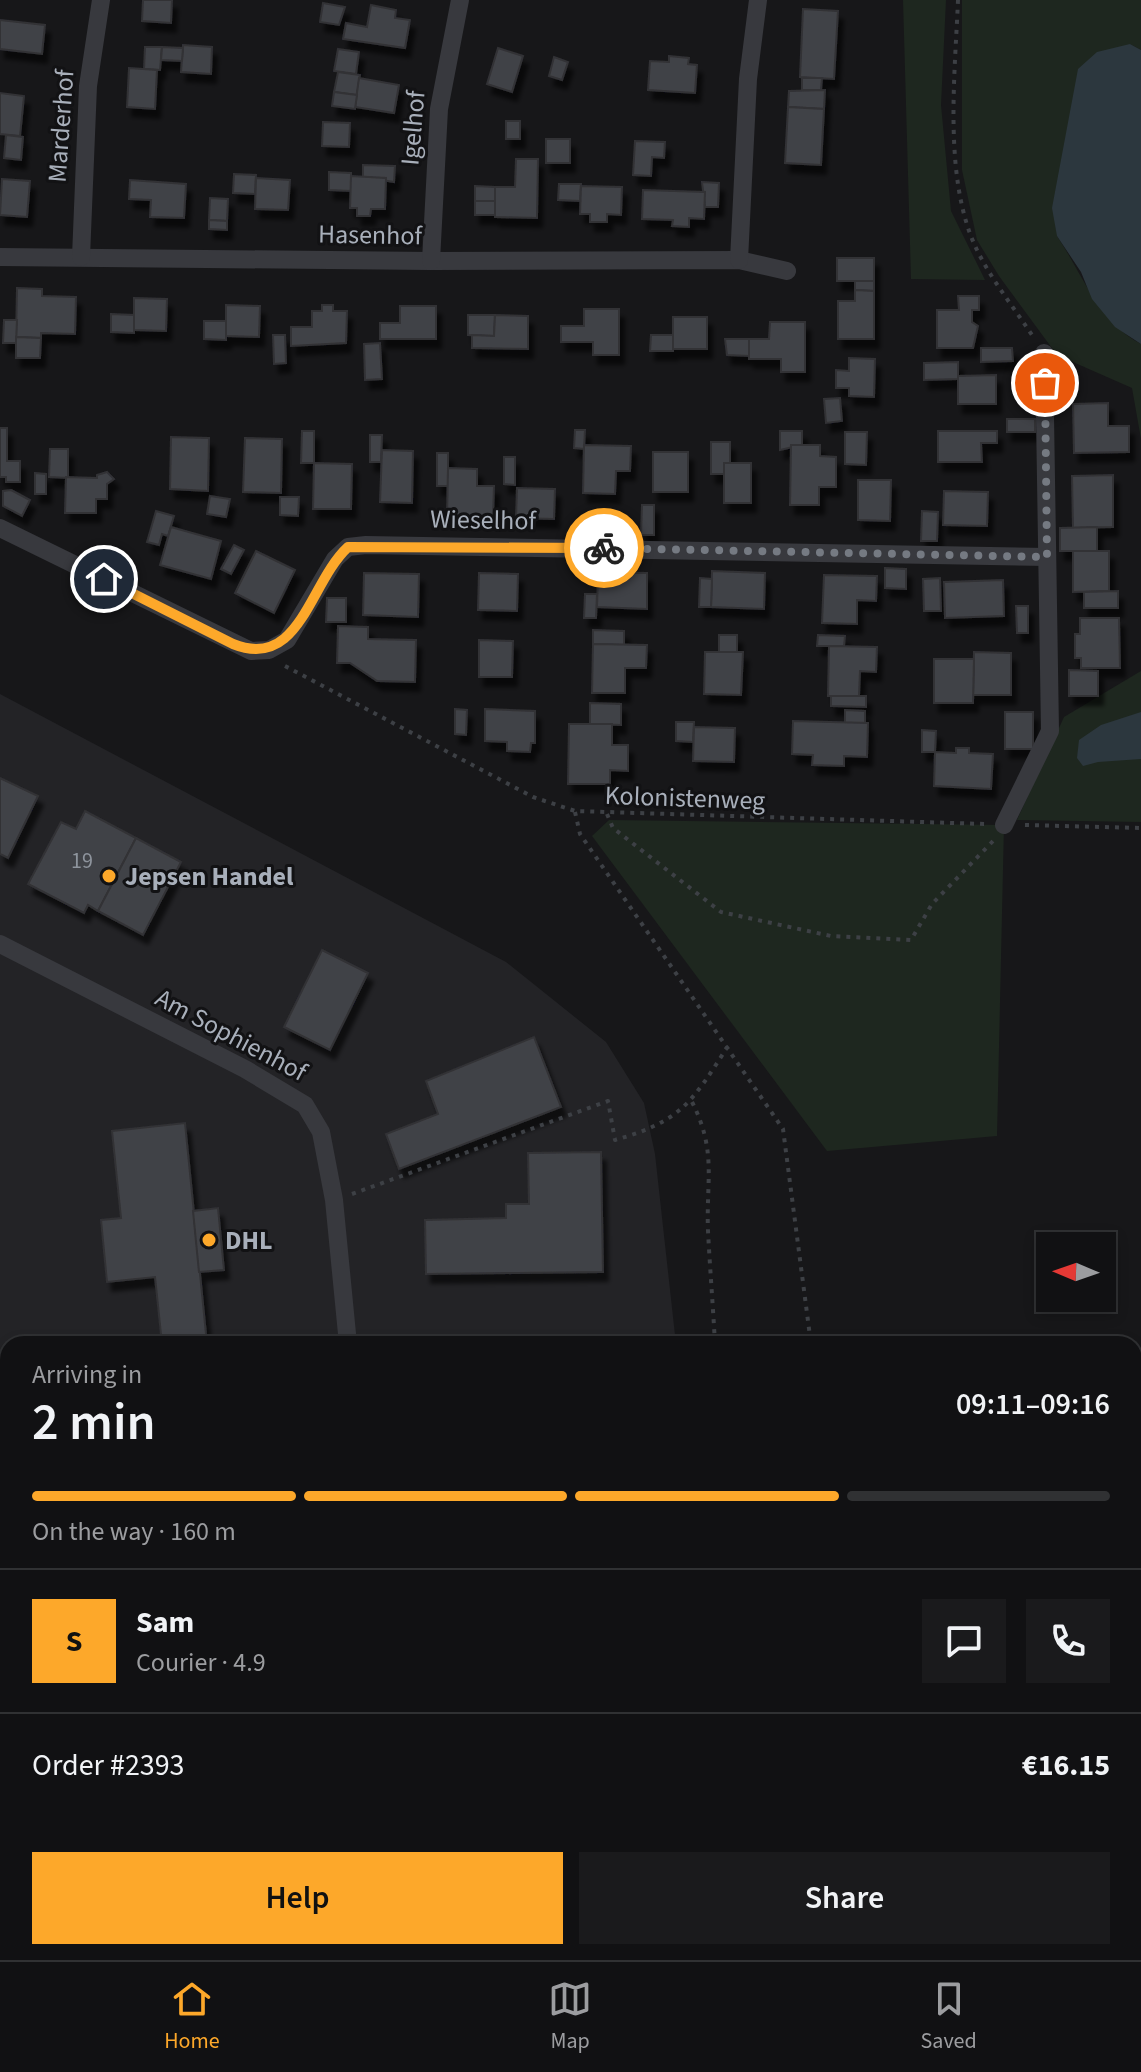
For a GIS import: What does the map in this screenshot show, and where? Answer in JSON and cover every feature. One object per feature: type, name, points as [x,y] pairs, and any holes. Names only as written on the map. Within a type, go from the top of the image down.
[{"type":"street","name":"Marderhof","points":[[81,257],[85,112],[101,0]]},
{"type":"street","name":"Igelhof","points":[[431,261],[439,109],[460,0]]},
{"type":"street","points":[[739,260],[748,79],[758,0]]},
{"type":"street","name":"Hasenhof","points":[[0,257],[739,260],[787,271]]},
{"type":"street","points":[[1004,825],[1050,731],[1044,353]]},
{"type":"street","points":[[0,528],[233,644],[251,651],[269,650]]},
{"type":"street","name":"Wieselhof","points":[[269,650],[287,640],[335,559],[348,547],[1047,557]]},
{"type":"street","name":"Am Sophienhof","points":[[0,944],[245,1069],[305,1105],[321,1132],[334,1200],[347,1336]]},
{"type":"path","points":[[958,0],[956,144],[970,230],[991,272],[1044,353]]},
{"type":"path","name":"Kolonistenweg","points":[[269,650],[286,667],[533,797],[575,811],[1141,828]]},
{"type":"path","points":[[575,811],[580,834],[783,1129],[810,1336]]},
{"type":"path","points":[[607,814],[613,828],[721,912],[831,936],[911,940],[932,904],[982,855],[1004,825]]},
{"type":"path","points":[[334,1200],[608,1101],[615,1140],[654,1129],[692,1102],[728,1046]]},
{"type":"path","points":[[692,1102],[706,1129],[710,1158],[708,1227],[715,1336]]},
{"type":"shaded area","points":[[903,0],[946,0],[941,105],[951,211],[985,280],[911,279]]},
{"type":"shaded area","points":[[962,0],[1141,0],[1141,50],[1130,44],[1057,236],[1102,310],[1113,323],[1141,344],[1141,439],[1132,388],[1057,355],[999,276],[977,240],[962,170]]},
{"type":"shaded area","points":[[1130,44],[1141,50],[1141,344],[1115,327],[1092,299],[1081,272],[1057,236],[1052,208],[1078,69],[1097,52]]},
{"type":"shaded area","points":[[1141,671],[1141,822],[1017,820],[1064,717]]},
{"type":"shaded area","points":[[0,694],[506,962],[606,1042],[644,1103],[655,1154],[675,1336],[0,1336]]},
{"type":"shaded area","points":[[1141,712],[1141,759],[1083,766],[1077,758],[1079,740],[1101,725]]},
{"type":"shaded area","points":[[609,820],[1004,825],[997,1136],[827,1151],[592,836]]},
{"type":"building","points":[[143,0],[172,0],[171,23],[142,21]]},
{"type":"building","points":[[323,3],[345,7],[339,25],[320,22]]},
{"type":"building","points":[[371,5],[396,10],[395,18],[410,20],[405,48],[343,39],[346,23],[367,27]]},
{"type":"building","points":[[803,9],[838,11],[834,79],[800,77]]},
{"type":"building","points":[[0,20],[45,25],[42,54],[0,49]]},
{"type":"building","points":[[183,45],[212,47],[211,74],[181,72]]},
{"type":"building","points":[[145,47],[162,47],[160,70],[144,69]]},
{"type":"building","points":[[162,47],[183,48],[182,61],[161,60]]},
{"type":"building","points":[[498,48],[523,56],[512,92],[487,84]]},
{"type":"building","points":[[338,49],[359,52],[356,74],[334,71]]},
{"type":"building","points":[[669,56],[689,58],[688,64],[697,65],[695,93],[648,90],[650,61],[669,62]]},
{"type":"building","points":[[554,57],[568,62],[562,80],[549,76]]},
{"type":"building","points":[[129,68],[157,70],[155,109],[127,107]]},
{"type":"building","points":[[338,72],[360,75],[357,95],[334,92]]},
{"type":"building","points":[[359,78],[399,85],[394,113],[355,107]]},
{"type":"building","points":[[802,78],[822,78],[821,90],[802,90]]},
{"type":"building","points":[[825,90],[824,109],[788,107],[789,91]]},
{"type":"building","points":[[334,92],[357,95],[355,109],[332,106]]},
{"type":"building","points":[[0,93],[24,96],[20,136],[0,134]]},
{"type":"building","points":[[788,107],[824,109],[821,165],[785,163]]},
{"type":"building","points":[[506,121],[520,121],[520,139],[506,139]]},
{"type":"building","points":[[323,122],[350,123],[349,147],[322,146]]},
{"type":"building","points":[[6,135],[23,137],[21,160],[4,158]]},
{"type":"building","points":[[546,139],[570,139],[570,163],[546,163]]},
{"type":"building","points":[[635,141],[665,142],[664,158],[652,157],[651,176],[633,175]]},
{"type":"building","points":[[516,159],[538,159],[537,218],[495,217],[495,187],[515,187]]},
{"type":"building","points":[[363,165],[395,166],[394,182],[363,177]]},
{"type":"building","points":[[329,172],[351,173],[351,191],[329,190]]},
{"type":"building","points":[[234,174],[256,175],[255,194],[233,193]]},
{"type":"building","points":[[351,176],[386,178],[385,209],[371,209],[370,216],[357,216],[357,208],[350,208]]},
{"type":"building","points":[[256,178],[290,180],[288,210],[255,209]]},
{"type":"building","points":[[2,179],[30,181],[27,217],[0,215]]},
{"type":"building","points":[[130,180],[186,184],[184,218],[150,217],[151,200],[129,199]]},
{"type":"building","points":[[702,182],[719,183],[718,207],[705,207]]},
{"type":"building","points":[[559,184],[581,184],[580,201],[558,200]]},
{"type":"building","points":[[475,186],[495,187],[495,201],[475,201]]},
{"type":"building","points":[[581,186],[622,187],[621,215],[607,214],[607,222],[590,222],[590,214],[580,214]]},
{"type":"building","points":[[643,190],[705,192],[704,219],[689,218],[689,227],[672,226],[673,220],[642,219]]},
{"type":"building","points":[[210,198],[228,199],[227,221],[209,220]]},
{"type":"building","points":[[475,201],[495,201],[495,215],[475,215]]},
{"type":"building","points":[[209,220],[227,221],[227,230],[209,229]]},
{"type":"building","points":[[837,258],[874,258],[874,281],[837,281]]},
{"type":"building","points":[[855,281],[874,281],[874,291],[855,290]]},
{"type":"building","points":[[17,288],[42,289],[42,296],[76,297],[75,334],[41,333],[41,338],[16,337]]},
{"type":"building","points":[[855,290],[874,291],[874,339],[838,339],[838,301],[855,301]]},
{"type":"building","points":[[958,296],[979,296],[979,310],[972,310],[972,322],[978,326],[973,348],[937,348],[937,310],[959,310]]},
{"type":"building","points":[[134,298],[167,299],[166,331],[134,330]]},
{"type":"building","points":[[226,305],[260,306],[259,337],[226,336]]},
{"type":"building","points":[[322,305],[333,305],[333,311],[347,311],[346,343],[291,346],[291,327],[312,327],[312,311],[322,311]]},
{"type":"building","points":[[400,306],[436,306],[436,339],[380,339],[380,323],[400,323]]},
{"type":"building","points":[[584,309],[619,309],[619,355],[593,355],[593,342],[561,342],[561,326],[584,326]]},
{"type":"building","points":[[111,314],[134,315],[134,333],[111,332]]},
{"type":"building","points":[[468,315],[495,315],[494,336],[468,335]]},
{"type":"building","points":[[495,315],[528,316],[528,349],[472,348],[472,335],[494,336]]},
{"type":"building","points":[[673,317],[707,317],[707,349],[673,349]]},
{"type":"building","points":[[4,320],[17,320],[16,343],[3,343]]},
{"type":"building","points":[[204,321],[226,321],[226,340],[204,339]]},
{"type":"building","points":[[770,322],[805,322],[805,372],[781,372],[781,359],[749,359],[749,339],[769,339]]},
{"type":"building","points":[[273,335],[285,335],[286,363],[274,364]]},
{"type":"building","points":[[651,335],[673,335],[673,351],[650,351]]},
{"type":"building","points":[[16,337],[41,338],[40,358],[16,358]]},
{"type":"building","points":[[725,339],[749,339],[749,356],[727,355]]},
{"type":"building","points":[[380,343],[382,379],[365,380],[364,344]]},
{"type":"building","points":[[981,348],[1012,348],[1013,361],[981,362]]},
{"type":"building","points":[[849,358],[875,359],[874,397],[849,396],[849,388],[836,388],[836,370],[849,371]]},
{"type":"building","points":[[958,362],[958,379],[924,380],[924,363]]},
{"type":"building","points":[[996,375],[996,404],[958,404],[958,376]]},
{"type":"building","points":[[840,398],[842,421],[826,423],[824,399]]},
{"type":"building","points":[[1108,403],[1108,426],[1129,426],[1129,452],[1074,453],[1073,404]]},
{"type":"building","points":[[1007,419],[1035,419],[1035,432],[1007,432]]},
{"type":"building","points":[[0,428],[7,428],[7,461],[20,461],[20,482],[6,482],[6,477],[0,477]]},
{"type":"building","points":[[575,430],[585,430],[584,449],[574,448]]},
{"type":"building","points":[[302,431],[314,431],[314,463],[301,463]]},
{"type":"building","points":[[780,431],[802,431],[802,445],[780,450]]},
{"type":"building","points":[[938,431],[997,431],[997,443],[981,443],[982,462],[938,462]]},
{"type":"building","points":[[845,432],[867,432],[866,465],[845,464]]},
{"type":"building","points":[[370,435],[382,435],[381,462],[370,462]]},
{"type":"building","points":[[171,437],[209,438],[208,491],[170,489]]},
{"type":"building","points":[[245,438],[282,439],[281,493],[243,492]]},
{"type":"building","points":[[711,442],[730,442],[730,463],[724,463],[724,474],[711,474]]},
{"type":"building","points":[[584,445],[631,446],[630,471],[616,471],[615,494],[583,493]]},
{"type":"building","points":[[791,445],[820,445],[820,456],[836,457],[836,487],[819,487],[819,505],[790,505]]},
{"type":"building","points":[[50,449],[68,449],[68,478],[49,477]]},
{"type":"building","points":[[382,450],[413,451],[412,503],[380,502]]},
{"type":"building","points":[[653,452],[688,452],[688,492],[653,492]]},
{"type":"building","points":[[437,453],[448,453],[448,486],[437,486]]},
{"type":"building","points":[[504,457],[515,457],[515,485],[504,484]]},
{"type":"building","points":[[314,463],[352,464],[351,509],[313,509]]},
{"type":"building","points":[[724,463],[751,463],[751,503],[724,503]]},
{"type":"building","points":[[448,468],[477,469],[477,486],[494,486],[493,517],[447,518]]},
{"type":"building","points":[[107,472],[114,479],[107,484],[107,499],[96,499],[96,513],[65,513],[66,477],[97,478],[97,475]]},
{"type":"building","points":[[35,473],[46,474],[46,494],[35,494]]},
{"type":"building","points":[[1113,475],[1113,527],[1073,528],[1072,476]]},
{"type":"building","points":[[858,480],[891,480],[890,521],[858,520]]},
{"type":"building","points":[[517,488],[555,489],[554,519],[516,518]]},
{"type":"building","points":[[11,490],[30,500],[22,516],[3,506],[3,491]]},
{"type":"building","points":[[944,491],[988,492],[987,526],[943,525]]},
{"type":"building","points":[[210,496],[230,499],[226,517],[207,514]]},
{"type":"building","points":[[280,497],[299,497],[298,516],[280,515]]},
{"type":"building","points":[[642,505],[654,505],[654,535],[641,535]]},
{"type":"building","points":[[156,511],[174,516],[168,536],[162,534],[159,545],[147,542]]},
{"type":"building","points":[[922,511],[938,512],[937,541],[921,541]]},
{"type":"building","points":[[171,527],[221,541],[211,579],[160,565]]},
{"type":"building","points":[[1097,527],[1097,551],[1060,551],[1060,528]]},
{"type":"building","points":[[234,545],[244,550],[231,574],[221,569]]},
{"type":"building","points":[[256,551],[295,570],[274,613],[235,593]]},
{"type":"building","points":[[1073,551],[1109,551],[1109,591],[1073,592]]},
{"type":"building","points":[[885,568],[906,569],[906,589],[885,588]]},
{"type":"building","points":[[712,571],[765,573],[764,609],[711,607]]},
{"type":"building","points":[[598,572],[647,573],[647,609],[597,607]]},
{"type":"building","points":[[364,573],[419,574],[418,617],[363,615]]},
{"type":"building","points":[[479,573],[518,574],[517,611],[478,610]]},
{"type":"building","points":[[824,575],[877,576],[876,601],[857,600],[857,624],[822,623]]},
{"type":"building","points":[[700,578],[712,579],[711,607],[699,607]]},
{"type":"building","points":[[940,578],[941,611],[924,611],[923,579]]},
{"type":"building","points":[[1003,580],[1004,616],[945,618],[944,582]]},
{"type":"building","points":[[1118,591],[1118,608],[1084,608],[1084,592]]},
{"type":"building","points":[[585,594],[597,594],[596,618],[584,618]]},
{"type":"building","points":[[327,598],[346,598],[346,622],[326,622]]},
{"type":"building","points":[[1016,606],[1028,606],[1028,633],[1017,633]]},
{"type":"building","points":[[1080,618],[1119,618],[1120,668],[1081,668],[1081,658],[1075,658],[1075,634],[1080,634]]},
{"type":"building","points":[[338,626],[368,627],[368,639],[416,640],[415,682],[377,681],[350,663],[337,663]]},
{"type":"building","points":[[593,630],[624,631],[624,645],[593,644]]},
{"type":"building","points":[[719,635],[737,635],[737,652],[719,652]]},
{"type":"building","points":[[818,635],[845,636],[844,646],[817,646]]},
{"type":"building","points":[[479,640],[513,641],[512,677],[479,677]]},
{"type":"building","points":[[593,644],[647,645],[646,668],[625,668],[625,693],[592,693]]},
{"type":"building","points":[[829,646],[877,647],[876,672],[860,671],[859,696],[828,696]]},
{"type":"building","points":[[705,652],[743,652],[741,695],[704,694]]},
{"type":"building","points":[[974,652],[1011,653],[1011,695],[973,695]]},
{"type":"building","points":[[934,659],[974,659],[973,703],[934,703]]},
{"type":"building","points":[[1069,670],[1098,671],[1098,696],[1069,696]]},
{"type":"building","points":[[831,696],[866,696],[866,707],[831,706]]},
{"type":"building","points":[[590,703],[621,704],[621,725],[590,724]]},
{"type":"building","points":[[455,709],[467,710],[466,735],[455,734]]},
{"type":"building","points":[[485,709],[535,711],[535,743],[531,743],[530,752],[507,751],[507,742],[485,741]]},
{"type":"building","points":[[845,710],[865,711],[865,723],[845,723]]},
{"type":"building","points":[[1005,712],[1033,712],[1033,749],[1005,749]]},
{"type":"building","points":[[793,721],[868,723],[867,757],[844,756],[844,766],[812,765],[813,755],[792,754]]},
{"type":"building","points":[[676,722],[694,722],[693,742],[676,741]]},
{"type":"building","points":[[569,724],[612,724],[612,745],[628,745],[628,771],[610,770],[610,784],[568,784]]},
{"type":"building","points":[[694,727],[735,728],[734,762],[693,761]]},
{"type":"building","points":[[922,730],[936,731],[935,752],[922,752]]},
{"type":"building","points":[[956,748],[969,748],[969,753],[993,754],[991,789],[934,786],[935,752],[956,753]]},
{"type":"building","points":[[0,778],[38,796],[8,858],[0,854]]},
{"type":"building","points":[[85,811],[136,838],[98,911],[88,905],[84,913],[28,884],[61,822],[76,829]]},
{"type":"building","points":[[136,838],[181,862],[143,935],[98,911]]},
{"type":"building","points":[[322,950],[368,973],[330,1050],[284,1027]]},
{"type":"building","points":[[534,1037],[561,1107],[399,1169],[386,1134],[438,1114],[426,1081]]},
{"type":"building","points":[[185,1123],[206,1336],[161,1336],[155,1277],[107,1282],[101,1220],[121,1218],[112,1131]]},
{"type":"building","points":[[601,1152],[603,1272],[426,1274],[425,1220],[506,1218],[506,1204],[529,1204],[528,1153]]},
{"type":"building","name":"DHL","points":[[218,1208],[224,1270],[199,1272],[193,1211]]},
{"type":"way so far","points":[[604,548],[1047,557],[1045,383]]},
{"type":"place","name":"Jepsen Handel","points":[[109,876]]},
{"type":"place","name":"DHL","points":[[209,1240]]},
{"type":"route","points":[[104,579],[233,644],[251,651],[269,650],[287,640],[335,559],[348,547],[604,548]]}]
